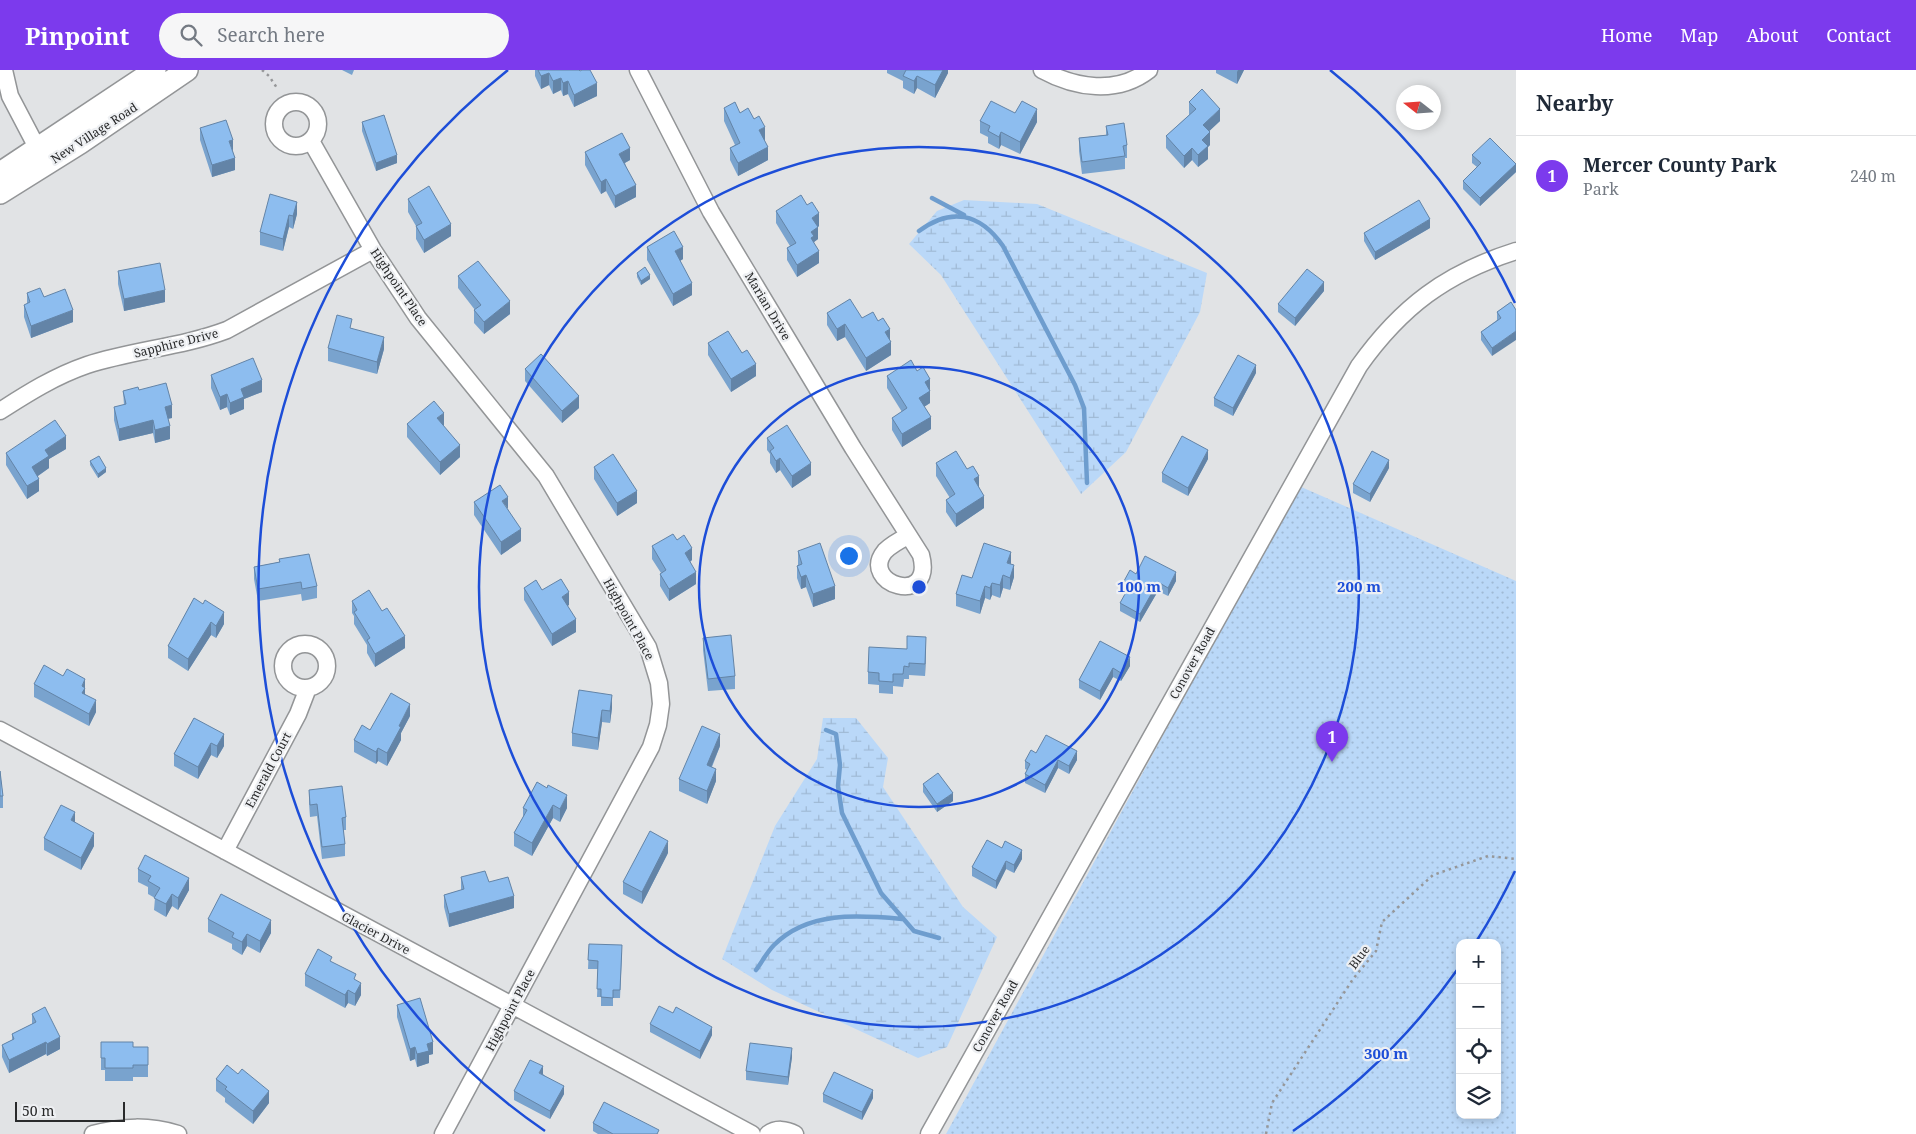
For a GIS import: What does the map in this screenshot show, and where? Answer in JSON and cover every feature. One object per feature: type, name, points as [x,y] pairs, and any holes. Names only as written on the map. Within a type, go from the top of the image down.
[{"type":"main road","name":"New Village Road","points":[[0,193],[42,156],[155,70]]},
{"type":"main road","name":"New Village Road","points":[[0,173],[42,156],[113,122],[187,70]]},
{"type":"street","points":[[4,70],[10,96],[42,156]]},
{"type":"street","name":"Marian Drive","points":[[638,70],[711,212],[908,536]]},
{"type":"street","points":[[1042,70],[1060,79],[1094,87],[1130,80],[1149,70]]},
{"type":"street","name":"Highpoint Place","points":[[311,141],[373,250],[418,318],[450,360],[516,437],[546,476],[648,647],[659,683],[661,704],[658,725],[651,747],[444,1134]]},
{"type":"street","name":"Sapphire Drive","points":[[0,411],[38,387],[89,364],[204,339],[227,330],[373,250]]},
{"type":"street","name":"Conover Road","points":[[929,1134],[1359,366],[1377,340],[1419,299],[1442,283],[1470,268],[1516,251]]},
{"type":"street","name":"Emerald Court","points":[[224,851],[298,714],[308,688]]},
{"type":"street","name":"Glacier Drive","points":[[0,730],[752,1134]]},
{"type":"street","points":[[93,1134],[134,1126],[178,1134]]},
{"type":"street","points":[[768,1134],[779,1130],[786,1130],[795,1134]]},
{"type":"path","points":[[262,70],[278,88]]},
{"type":"path","name":"Blue","points":[[1266,1134],[1272,1103],[1353,979],[1376,952],[1382,922],[1433,875],[1488,856],[1516,859]]},
{"type":"green space","points":[[964,200],[1037,204],[1207,273],[1200,312],[1126,452],[1081,494],[941,275],[909,244],[937,211]]},
{"type":"green space","points":[[1299,486],[1516,581],[1516,1134],[946,1134]]},
{"type":"green space","points":[[823,718],[856,718],[888,758],[883,787],[963,907],[997,937],[947,1047],[918,1058],[772,990],[722,959],[775,826],[817,759]]},
{"type":"building","points":[[538,70],[590,70],[597,83],[574,95],[568,81],[563,83],[561,78],[553,81],[549,73],[541,76]]},
{"type":"building","points":[[906,70],[943,70],[935,85],[917,76],[914,81],[903,76]]},
{"type":"building","points":[[1202,89],[1220,109],[1203,125],[1210,132],[1202,140],[1208,146],[1198,155],[1192,148],[1184,156],[1166,136],[1196,109],[1189,102]]},
{"type":"building","points":[[991,101],[1015,113],[1022,101],[1037,109],[1020,142],[1001,132],[999,137],[988,131],[990,126],[980,121]]},
{"type":"building","points":[[735,102],[740,113],[748,108],[754,119],[759,116],[765,127],[759,130],[768,147],[738,163],[730,148],[740,143],[724,108]]},
{"type":"building","points":[[384,115],[397,155],[376,163],[362,122]]},
{"type":"building","points":[[226,120],[233,140],[229,141],[235,158],[212,165],[200,128]]},
{"type":"building","points":[[1124,123],[1127,145],[1123,146],[1125,156],[1082,162],[1079,138],[1108,135],[1106,126]]},
{"type":"building","points":[[622,133],[630,148],[619,154],[636,185],[615,196],[606,179],[601,182],[585,152]]},
{"type":"building","points":[[1490,138],[1516,164],[1480,198],[1463,181],[1481,163],[1472,155]]},
{"type":"building","points":[[429,186],[451,224],[424,240],[416,226],[422,223],[408,199]]},
{"type":"building","points":[[270,194],[297,202],[293,216],[289,215],[283,239],[260,232]]},
{"type":"building","points":[[801,195],[807,205],[812,202],[819,213],[812,218],[818,227],[811,232],[814,236],[811,238],[819,251],[797,265],[787,248],[796,243],[776,211]]},
{"type":"building","points":[[1419,200],[1430,219],[1375,252],[1364,233]]},
{"type":"building","points":[[674,231],[683,247],[675,251],[692,283],[673,294],[647,247]]},
{"type":"building","points":[[478,261],[510,301],[484,322],[474,310],[481,305],[458,276]]},
{"type":"building","points":[[160,263],[165,290],[124,299],[118,271]]},
{"type":"building","points":[[645,267],[650,275],[641,281],[637,273]]},
{"type":"building","points":[[1307,269],[1324,282],[1295,318],[1278,304]]},
{"type":"building","points":[[40,288],[44,297],[65,289],[73,310],[31,326],[24,305],[30,302],[27,293]]},
{"type":"building","points":[[850,299],[862,318],[873,312],[878,321],[883,318],[890,329],[885,332],[891,342],[866,358],[845,324],[837,329],[827,313]]},
{"type":"building","points":[[1511,302],[1516,310],[1516,331],[1492,348],[1481,332],[1501,318],[1497,312]]},
{"type":"building","points":[[337,315],[352,319],[350,328],[384,337],[377,362],[328,348]]},
{"type":"building","points":[[728,331],[742,353],[747,350],[756,364],[731,379],[708,343]]},
{"type":"building","points":[[541,354],[579,396],[562,411],[525,369]]},
{"type":"building","points":[[1238,355],[1256,365],[1233,408],[1214,398]]},
{"type":"building","points":[[253,358],[262,380],[241,389],[244,397],[230,403],[227,394],[220,397],[211,375]]},
{"type":"building","points":[[911,360],[917,371],[923,367],[930,379],[925,382],[930,391],[919,398],[931,417],[902,434],[892,418],[907,408],[887,376]]},
{"type":"building","points":[[166,383],[172,405],[165,407],[170,426],[155,430],[153,420],[119,429],[114,407],[126,404],[123,391],[138,387],[139,390]]},
{"type":"building","points":[[434,401],[444,413],[437,418],[460,445],[440,462],[407,424]]},
{"type":"building","points":[[55,420],[66,436],[45,450],[49,456],[32,467],[39,479],[27,486],[6,453]]},
{"type":"building","points":[[787,425],[811,463],[792,476],[780,458],[776,461],[770,451],[774,448],[767,438]]},
{"type":"building","points":[[1182,436],[1208,450],[1188,488],[1162,473]]},
{"type":"building","points":[[956,451],[967,469],[973,466],[979,476],[974,479],[984,496],[956,514],[946,500],[955,494],[936,463]]},
{"type":"building","points":[[1372,451],[1389,460],[1370,494],[1353,484]]},
{"type":"building","points":[[613,454],[637,491],[617,503],[594,467]]},
{"type":"building","points":[[99,456],[106,468],[98,474],[90,461]]},
{"type":"building","points":[[500,485],[508,497],[502,501],[521,529],[501,542],[474,502]]},
{"type":"building","points":[[673,534],[677,540],[684,535],[692,548],[685,553],[696,572],[669,589],[660,574],[666,570],[652,546]]},
{"type":"building","points":[[820,543],[835,586],[813,594],[806,575],[801,577],[797,566],[802,564],[798,551]]},
{"type":"building","points":[[984,543],[1011,552],[1007,563],[1014,565],[1010,578],[1003,575],[1000,585],[992,583],[990,588],[985,586],[980,601],[956,594],[962,575],[972,578]]},
{"type":"building","points":[[309,554],[317,586],[302,589],[301,582],[258,589],[254,567],[280,562],[279,559]]},
{"type":"building","points":[[1145,556],[1176,572],[1168,588],[1158,582],[1140,614],[1120,603],[1130,585],[1124,581],[1130,570],[1136,574]]},
{"type":"building","points":[[561,579],[569,592],[562,597],[576,619],[552,634],[524,588],[536,580],[542,590]]},
{"type":"building","points":[[369,590],[382,611],[387,608],[405,636],[375,654],[367,640],[370,638],[354,612],[357,610],[352,601]]},
{"type":"building","points":[[194,598],[203,604],[205,600],[224,612],[216,626],[211,622],[188,659],[168,646]]},
{"type":"building","points":[[731,635],[735,676],[708,679],[703,638]]},
{"type":"building","points":[[907,636],[926,637],[925,664],[909,663],[909,667],[904,666],[903,674],[893,674],[893,682],[879,681],[879,673],[868,672],[869,647],[907,649]]},
{"type":"building","points":[[1100,641],[1130,657],[1121,673],[1113,668],[1100,691],[1079,680]]},
{"type":"building","points":[[44,665],[63,676],[67,669],[85,679],[82,686],[85,688],[82,693],[96,700],[89,714],[34,684]]},
{"type":"building","points":[[579,690],[612,695],[610,711],[602,710],[598,738],[572,733]]},
{"type":"building","points":[[391,693],[410,704],[399,726],[401,727],[387,753],[378,748],[376,752],[354,740],[362,725],[370,730]]},
{"type":"building","points":[[194,718],[224,734],[217,746],[211,743],[198,767],[174,754]]},
{"type":"building","points":[[702,726],[720,734],[707,765],[716,769],[707,791],[679,779]]},
{"type":"building","points":[[1046,735],[1077,751],[1069,766],[1058,760],[1045,785],[1025,774],[1030,764],[1025,761],[1031,750],[1036,753]]},
{"type":"building","points":[[0,771],[3,796],[0,796]]},
{"type":"building","points":[[938,773],[953,793],[937,804],[923,784]]},
{"type":"building","points":[[537,782],[547,788],[548,785],[567,795],[560,809],[553,805],[532,843],[514,833],[527,810],[523,808]]},
{"type":"building","points":[[342,786],[346,817],[342,818],[345,844],[322,847],[317,804],[310,805],[309,790]]},
{"type":"building","points":[[61,805],[75,812],[71,820],[94,833],[81,858],[44,838]]},
{"type":"building","points":[[650,831],[668,841],[642,892],[623,882]]},
{"type":"building","points":[[987,840],[1002,848],[1005,841],[1022,850],[1014,865],[1006,861],[996,881],[972,867]]},
{"type":"building","points":[[145,855],[189,878],[178,898],[172,894],[166,904],[154,898],[160,888],[148,881],[151,876],[138,869]]},
{"type":"building","points":[[485,871],[489,882],[508,877],[514,896],[449,914],[444,895],[464,889],[461,877]]},
{"type":"building","points":[[221,894],[271,920],[260,941],[247,934],[242,942],[232,937],[234,933],[208,919]]},
{"type":"building","points":[[589,944],[622,945],[620,990],[613,990],[613,998],[601,997],[601,989],[597,989],[598,961],[588,960]]},
{"type":"building","points":[[318,949],[332,957],[330,961],[356,974],[354,979],[361,983],[355,994],[348,990],[345,995],[305,974]]},
{"type":"building","points":[[420,998],[433,1042],[427,1044],[429,1051],[417,1054],[415,1047],[410,1049],[397,1005]]},
{"type":"building","points":[[659,1006],[673,1013],[676,1007],[712,1027],[700,1051],[650,1024]]},
{"type":"building","points":[[45,1007],[60,1037],[9,1060],[2,1045],[14,1039],[12,1034],[36,1022],[32,1014]]},
{"type":"building","points":[[101,1042],[133,1042],[133,1047],[148,1047],[148,1065],[133,1065],[133,1068],[105,1068],[105,1058],[101,1058]]},
{"type":"building","points":[[750,1043],[792,1048],[788,1077],[746,1071]]},
{"type":"building","points":[[530,1060],[543,1066],[539,1073],[564,1086],[550,1111],[514,1091]]},
{"type":"building","points":[[227,1065],[238,1074],[242,1069],[269,1091],[253,1111],[225,1089],[227,1087],[216,1079]]},
{"type":"building","points":[[834,1072],[873,1090],[862,1112],[823,1094]]},
{"type":"building","points":[[604,1102],[659,1130],[657,1134],[613,1134],[593,1123]]},
{"type":"waterway","points":[[932,198],[964,215]]},
{"type":"waterway","points":[[919,231],[931,223],[942,219],[954,216],[964,217],[975,220],[985,226],[1003,246],[1075,385],[1084,408],[1087,483]]},
{"type":"waterway","points":[[826,730],[836,734],[840,765],[838,786],[842,813],[881,893],[914,931],[939,938]]},
{"type":"waterway","points":[[756,970],[774,945],[787,934],[802,926],[834,918],[902,919]]},
{"type":"place","name":"Mercer County Park","points":[[1332,762]]}]
